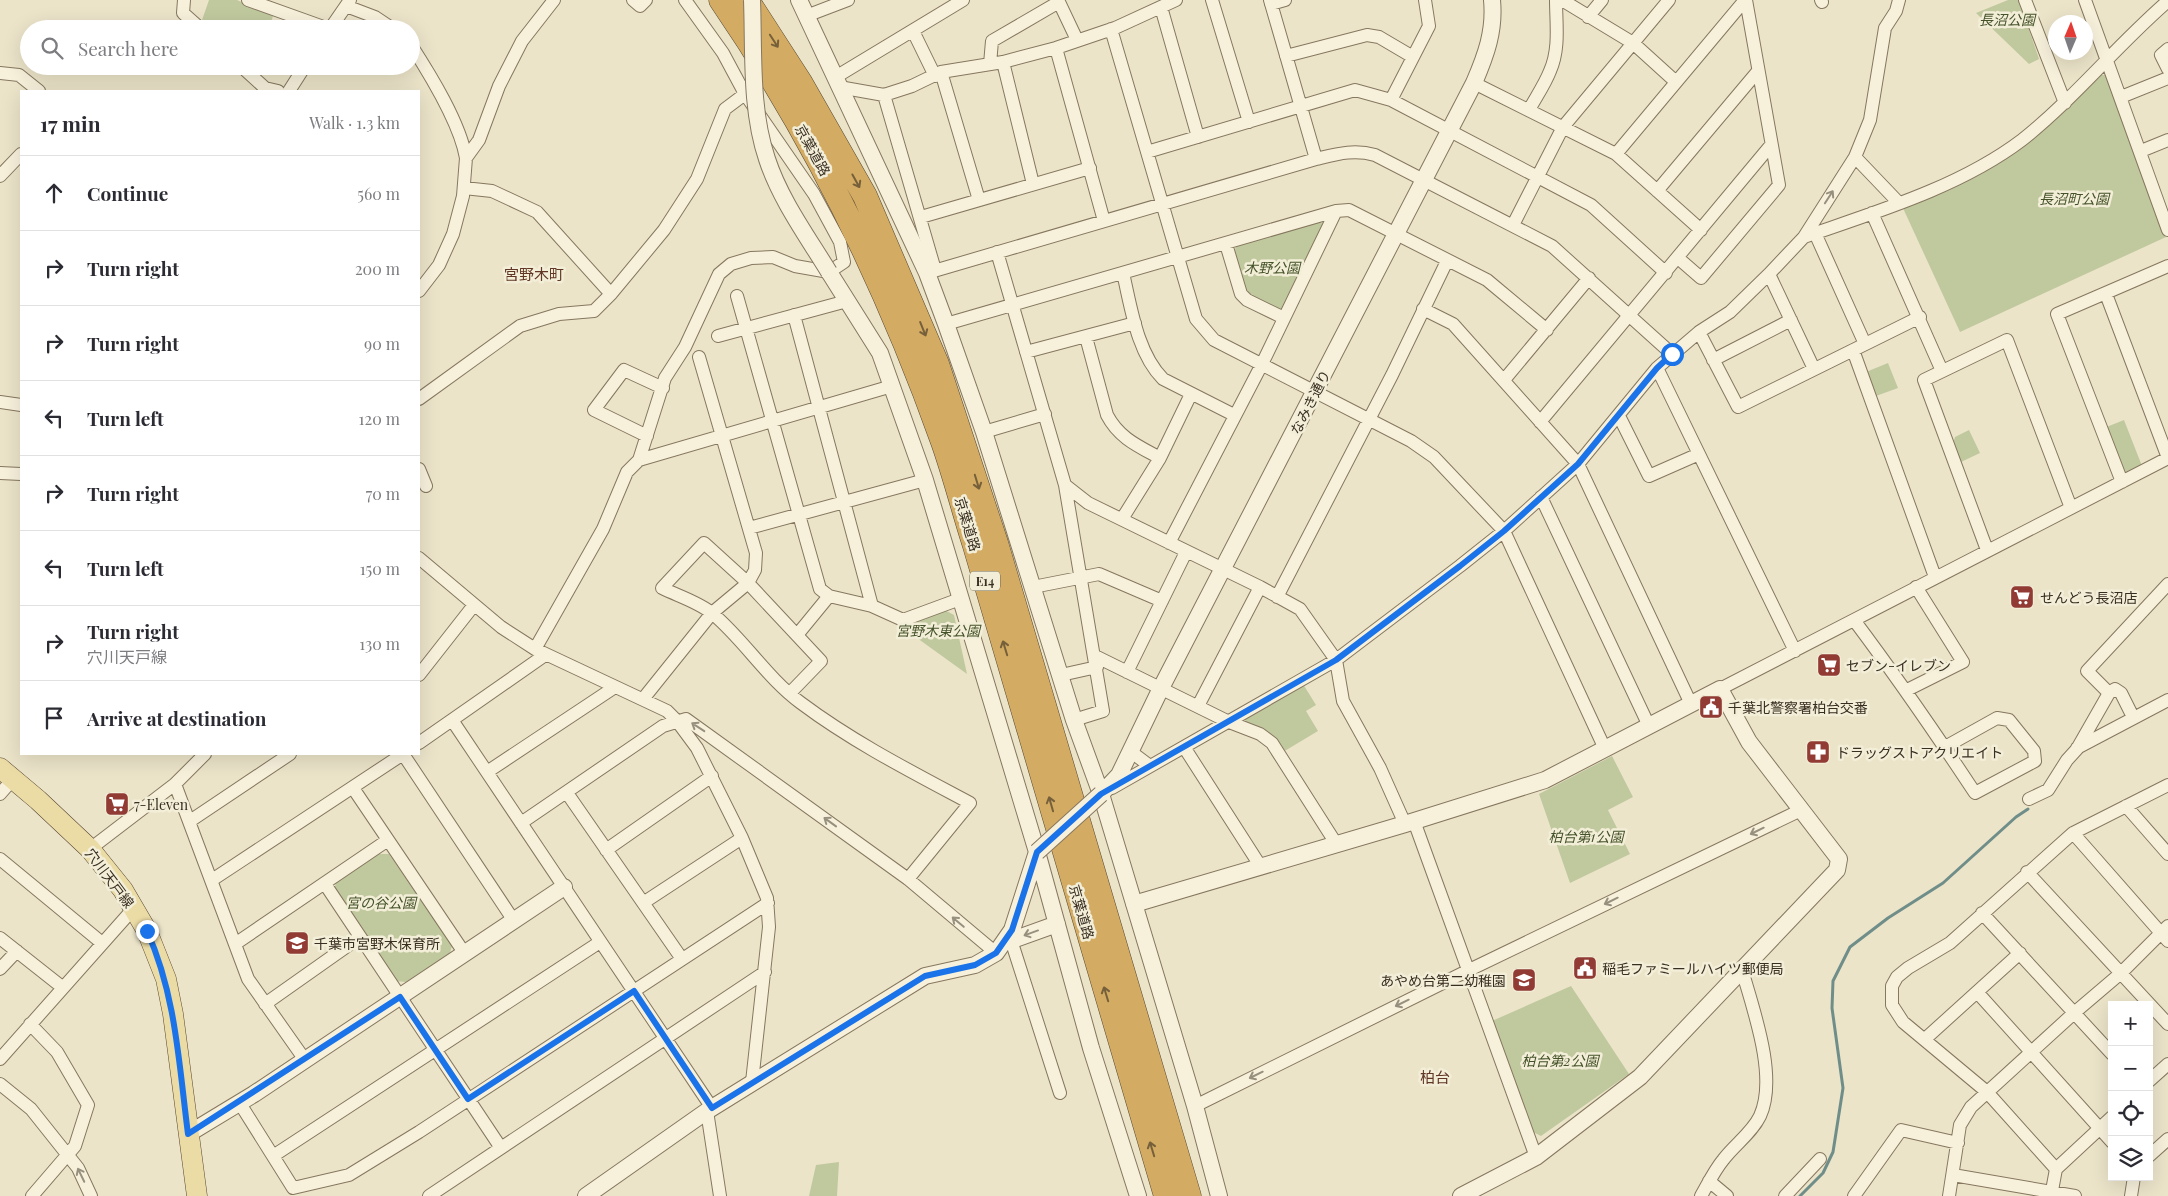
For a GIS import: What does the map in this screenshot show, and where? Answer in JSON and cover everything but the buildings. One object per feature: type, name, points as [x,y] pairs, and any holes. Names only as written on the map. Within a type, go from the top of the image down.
[{"type":"highway","points":[[708,0],[780,94]]},
{"type":"highway","name":"京葉道路","points":[[721,0],[780,94],[838,196],[869,258],[944,444],[1166,1196]]},
{"type":"highway","name":"京葉道路","points":[[747,0],[800,82],[864,196],[913,304],[937,364],[996,543],[1189,1196]]},
{"type":"main road","name":"穴川天戸線","points":[[4,780],[90,849],[123,890],[147,931],[166,979],[173,1014],[197,1196]]},
{"type":"street","points":[[184,0],[183,13],[190,20]]},
{"type":"street","points":[[248,0],[305,20]]},
{"type":"street","points":[[466,158],[478,140],[499,86],[522,41],[554,0]]},
{"type":"street","points":[[633,0],[640,6],[646,0]]},
{"type":"street","points":[[420,742],[540,652],[602,529],[627,472],[639,460],[666,378],[685,347],[719,274],[731,264],[751,258],[773,257],[795,266],[829,272],[844,262],[840,242],[814,194],[745,94],[723,52],[685,0]]},
{"type":"street","points":[[752,0],[755,95],[767,159],[790,207],[880,353],[892,386],[924,480],[1037,852],[1091,1048],[1138,1196]]},
{"type":"street","points":[[799,0],[836,82],[931,272]]},
{"type":"street","points":[[806,16],[848,0]]},
{"type":"street","points":[[836,82],[884,95],[912,86],[938,74],[1003,62],[1056,48],[1111,29],[1176,0]]},
{"type":"street","points":[[1212,0],[1249,122]]},
{"type":"street","points":[[1285,0],[1271,2],[1316,159]]},
{"type":"street","points":[[1391,100],[1429,26],[1425,0]]},
{"type":"street","name":"なみき通り","points":[[1037,852],[1119,776],[1161,688],[1224,570],[1474,83],[1488,49],[1492,30],[1492,0]]},
{"type":"street","points":[[1529,110],[1550,71],[1557,47],[1556,0]]},
{"type":"street","points":[[1562,0],[1633,43],[1676,82]]},
{"type":"street","points":[[1588,17],[1602,0]]},
{"type":"street","points":[[1513,225],[1563,127],[1669,0]]},
{"type":"street","points":[[1678,258],[1701,278],[1779,185],[1745,0]]},
{"type":"street","points":[[1616,154],[1745,0]]},
{"type":"street","points":[[1101,794],[1336,660],[1504,531],[1578,464],[1620,416],[1657,368],[1699,332],[1730,312],[1809,235],[1855,157],[1871,112],[1885,28],[1896,12],[1899,0]]},
{"type":"street","points":[[2025,0],[2064,103]]},
{"type":"street","points":[[2085,0],[2141,151],[2163,197],[2168,230]]},
{"type":"street","points":[[836,82],[958,1]]},
{"type":"street","points":[[1809,235],[1940,186],[1988,162],[2020,141],[2064,103],[2108,61],[2135,29],[2168,1]]},
{"type":"street","points":[[990,64],[992,41],[1059,2],[1077,40]]},
{"type":"street","points":[[336,20],[348,3],[380,20]]},
{"type":"street","points":[[1161,7],[1198,137]]},
{"type":"street","points":[[1111,29],[1196,319],[1204,331],[1214,340],[1411,441],[1434,457],[1504,531],[1605,749]]},
{"type":"street","points":[[913,31],[938,74],[979,200]]},
{"type":"street","points":[[1286,56],[1367,35],[1379,38],[1413,57]]},
{"type":"street","points":[[1056,48],[1104,221]]},
{"type":"street","points":[[2168,49],[2161,55],[2168,69]]},
{"type":"street","points":[[420,61],[443,99],[466,158],[464,188],[453,234],[439,265],[420,290]]},
{"type":"street","points":[[1003,62],[1033,184]]},
{"type":"street","points":[[1657,191],[1758,71]]},
{"type":"street","points":[[0,73],[20,75]]},
{"type":"street","points":[[20,75],[39,90]]},
{"type":"street","points":[[251,75],[265,88],[274,90]]},
{"type":"street","points":[[290,90],[299,75]]},
{"type":"street","points":[[2122,97],[2168,78]]},
{"type":"street","points":[[1474,83],[1616,154],[1701,230]]},
{"type":"street","points":[[1147,152],[1355,90],[1366,91],[1391,100],[1448,132],[1591,205],[1666,273]]},
{"type":"street","points":[[420,399],[520,326],[559,314],[594,310],[611,294],[664,230],[697,180],[725,109],[745,94]]},
{"type":"street","points":[[884,95],[921,217],[931,272],[946,324],[984,432],[1074,720],[1101,794],[1195,1106],[1219,1196]]},
{"type":"street","points":[[2141,151],[2168,140]]},
{"type":"street","points":[[1540,422],[1771,146]]},
{"type":"street","points":[[931,272],[1316,159],[1347,151],[1364,152],[1375,154],[1552,246],[1672,354]]},
{"type":"street","points":[[0,176],[20,155]]},
{"type":"street","points":[[1855,157],[1898,202]]},
{"type":"street","points":[[921,217],[1090,168]]},
{"type":"street","points":[[464,188],[492,191],[537,212],[611,294]]},
{"type":"street","points":[[946,324],[1336,211],[1349,210],[1487,280],[1548,330]]},
{"type":"street","points":[[1169,543],[1262,364],[1336,211]]},
{"type":"street","points":[[1872,213],[1920,317],[1942,371]]},
{"type":"street","points":[[1809,235],[1859,347],[1935,577]]},
{"type":"street","points":[[1226,244],[1242,294],[1247,300],[1284,318]]},
{"type":"street","points":[[997,252],[1065,485],[1096,661],[1103,711],[1074,720]]},
{"type":"street","points":[[1277,597],[1305,546],[1448,261]]},
{"type":"street","points":[[2122,482],[2057,314],[2168,266]]},
{"type":"street","points":[[1123,273],[1135,323],[1155,371],[1163,379],[1234,416]]},
{"type":"street","points":[[1769,274],[1814,369]]},
{"type":"street","points":[[1504,380],[1548,330],[1589,278]]},
{"type":"street","points":[[1134,904],[1410,823],[1545,780],[2168,458],[2106,294]]},
{"type":"street","points":[[737,296],[820,589],[829,596],[872,606],[903,620],[960,599]]},
{"type":"street","points":[[718,336],[847,301]]},
{"type":"street","points":[[1423,309],[1453,324],[1578,464],[1692,704]]},
{"type":"street","points":[[794,315],[872,606]]},
{"type":"street","points":[[1699,332],[1738,407],[1920,317]]},
{"type":"street","points":[[1713,360],[1791,320]]},
{"type":"street","points":[[1026,352],[1135,323]]},
{"type":"street","points":[[1086,337],[1107,415],[1112,424],[1128,440],[1160,458]]},
{"type":"street","points":[[1987,550],[1924,380],[1942,371],[2007,340],[2071,508]]},
{"type":"street","points":[[643,699],[712,613],[748,583],[755,570],[756,552],[699,357]]},
{"type":"street","points":[[1657,368],[1795,651]]},
{"type":"street","points":[[647,436],[594,410],[624,370],[663,388]]},
{"type":"street","points":[[639,460],[892,386]]},
{"type":"street","points":[[1122,519],[1160,458],[1191,394]]},
{"type":"street","points":[[0,402],[20,405]]},
{"type":"street","points":[[984,432],[1044,414]]},
{"type":"street","points":[[1620,416],[1649,476],[1699,454]]},
{"type":"street","points":[[420,472],[426,486]]},
{"type":"street","points":[[0,473],[9,475],[20,474]]},
{"type":"street","points":[[749,528],[924,480]]},
{"type":"street","points":[[1065,485],[1088,503],[1260,587],[1300,610],[1336,660],[1343,702],[1410,823],[1536,1157]]},
{"type":"street","points":[[1541,497],[1649,726]]},
{"type":"street","points":[[790,693],[821,661],[748,583],[704,543],[662,588],[712,613],[790,693],[862,744],[970,803],[908,879]]},
{"type":"street","points":[[1128,672],[1186,552]]},
{"type":"street","points":[[420,559],[474,605],[540,652],[667,711],[697,748],[742,838],[768,903],[769,926],[765,972],[752,1082]]},
{"type":"street","points":[[1033,588],[1081,576],[1105,575],[1162,601]]},
{"type":"street","points":[[2109,693],[2087,670],[2168,584]]},
{"type":"street","points":[[1198,706],[1260,587]]},
{"type":"street","points":[[1907,690],[1963,662],[1916,587]]},
{"type":"street","points":[[797,635],[829,596]]},
{"type":"street","points":[[420,674],[474,605]]},
{"type":"street","points":[[1854,620],[1907,690],[1975,793],[2035,761],[2034,751],[2009,720],[1997,718],[1945,747]]},
{"type":"street","points":[[1061,675],[1096,661],[1128,672],[1229,722],[1260,734],[1272,743],[1337,845]]},
{"type":"street","points":[[487,772],[614,687]]},
{"type":"street","points":[[1460,1196],[1536,1157],[1640,1077],[1837,870],[1839,859],[1749,742],[1720,689]]},
{"type":"street","points":[[2029,799],[2048,790],[2077,748],[2109,693],[2115,689],[2122,693],[2133,717]]},
{"type":"street","points":[[2077,748],[2133,717],[2167,702]]},
{"type":"street","points":[[521,823],[663,726],[686,719],[715,738],[908,879],[1004,945],[1060,1093]]},
{"type":"street","points":[[452,720],[666,1039],[709,1110],[720,1196]]},
{"type":"street","points":[[1184,746],[1261,867]]},
{"type":"street","points":[[1130,750],[1150,766]]},
{"type":"street","points":[[90,849],[175,784],[204,755]]},
{"type":"street","points":[[190,821],[289,755]]},
{"type":"street","points":[[212,880],[402,755]]},
{"type":"street","points":[[404,755],[514,921]]},
{"type":"street","points":[[606,850],[712,776]]},
{"type":"street","points":[[175,784],[248,979],[305,1060]]},
{"type":"street","points":[[2056,1169],[1987,1092],[1896,1014],[1892,1005],[1892,986],[1897,977],[1950,943],[2072,833],[2168,785]]},
{"type":"street","points":[[354,788],[465,954]]},
{"type":"street","points":[[567,793],[682,959]]},
{"type":"street","points":[[2126,806],[2168,854]]},
{"type":"street","points":[[1195,1106],[1467,971],[1801,810]]},
{"type":"street","points":[[1949,1196],[1960,1125],[1965,1115],[1987,1092],[2074,1013],[2166,933],[2072,833]]},
{"type":"street","points":[[643,903],[742,838]]},
{"type":"street","points":[[235,944],[388,840]]},
{"type":"street","points":[[1004,945],[1018,912],[1037,852]]},
{"type":"street","points":[[0,859],[102,943]]},
{"type":"street","points":[[2027,872],[2168,1024]]},
{"type":"street","points":[[324,884],[500,1148]]},
{"type":"street","points":[[188,1134],[305,1060],[564,887]]},
{"type":"street","points":[[239,1102],[293,1188],[349,1175],[420,1132],[768,903]]},
{"type":"street","points":[[0,1059],[134,908]]},
{"type":"street","points":[[1982,913],[2108,1050]]},
{"type":"street","points":[[586,1196],[752,1082],[925,976],[975,965],[1004,945],[1057,924]]},
{"type":"street","points":[[265,1004],[360,937]]},
{"type":"street","points":[[0,938],[62,987]]},
{"type":"street","points":[[273,1156],[600,942]]},
{"type":"street","points":[[0,969],[17,951]]},
{"type":"street","points":[[1925,1039],[2020,953]]},
{"type":"street","points":[[1701,1196],[1722,1160],[1756,1122],[1760,1115],[1766,1092],[1762,1050],[1742,970]]},
{"type":"street","points":[[429,1196],[765,972]]},
{"type":"street","points":[[1977,992],[2108,1137]]},
{"type":"street","points":[[30,1024],[58,1052],[88,1105],[74,1146],[32,1196]]},
{"type":"street","points":[[2153,1077],[2168,1064]]},
{"type":"street","points":[[0,1084],[31,1109],[78,1168],[91,1196]]},
{"type":"street","points":[[2051,1194],[2056,1169],[2108,1120]]},
{"type":"street","points":[[1854,1196],[1901,1130],[1958,1143]]},
{"type":"street","points":[[2153,1152],[2168,1139]]},
{"type":"street","points":[[1785,1196],[1820,1159]]},
{"type":"street","points":[[1953,1175],[2051,1194],[2075,1196]]},
{"type":"street","points":[[1709,1181],[1727,1196]]},
{"type":"street","points":[[2131,1196],[2133,1181]]},
{"type":"green space","points":[[209,0],[237,0],[273,16],[272,20],[202,20]]},
{"type":"green space","name":"長沼公園","points":[[2008,0],[2019,0],[2039,59],[2029,64],[1976,13]]},
{"type":"green space","name":"長沼町公園","points":[[2101,75],[2109,75],[2166,237],[1960,332],[1902,206],[2034,135]]},
{"type":"green space","name":"木野公園","points":[[1318,220],[1326,227],[1285,312],[1246,296],[1234,251],[1238,243]]},
{"type":"green space","points":[[1888,363],[1898,388],[1876,396],[1866,372]]},
{"type":"green space","points":[[2124,420],[2142,466],[2125,475],[2104,428]]},
{"type":"green space","points":[[1969,430],[1980,453],[1961,462],[1953,443],[1955,437]]},
{"type":"green space","name":"宮野木東公園","points":[[941,608],[954,615],[967,674],[899,625]]},
{"type":"green space","points":[[1303,684],[1316,705],[1306,711],[1318,731],[1283,752],[1246,725],[1245,719]]},
{"type":"green space","name":"柏台第1公園","points":[[1612,756],[1633,797],[1608,810],[1630,854],[1570,883],[1539,794]]},
{"type":"green space","name":"宮の谷公園","points":[[379,854],[389,854],[452,946],[450,953],[406,982],[395,981],[334,893],[336,881]]},
{"type":"green space","name":"柏台第2公園","points":[[1571,986],[1629,1074],[1541,1136],[1531,1131],[1492,1021]]},
{"type":"green space","points":[[839,1162],[837,1196],[809,1196],[816,1165]]},
{"type":"waterway","points":[[1800,1196],[1823,1173],[1833,1152],[1843,1088],[1832,1008],[1833,981],[1850,947],[1888,918],[1943,883],[2016,817],[2028,809]]},
{"type":"place","name":"せんどう長沼店","points":[[2022,597]]},
{"type":"place","name":"セブン-イレブン","points":[[1829,665]]},
{"type":"place","name":"千葉北警察署柏台交番","points":[[1711,707]]},
{"type":"place","name":"ドラッグストアクリエイト","points":[[1818,752]]},
{"type":"place","name":"7-Eleven","points":[[117,804]]},
{"type":"place","name":"千葉市宮野木保育所","points":[[297,943]]},
{"type":"place","name":"稲毛ファミールハイツ郵便局","points":[[1585,968]]},
{"type":"place","name":"あやめ台第二幼稚園","points":[[1524,980]]},
{"type":"district","name":"宮野木町","points":[[534,274]]},
{"type":"district","name":"柏台","points":[[1435,1077]]},
{"type":"route","points":[[147,931],[158,954],[166,979],[173,1014],[188,1134],[254,1094],[400,997],[468,1099],[634,991],[712,1108],[925,976],[975,965],[996,953],[1012,930],[1037,852],[1101,794],[1336,660],[1460,566],[1504,531],[1578,464],[1620,416],[1657,368],[1672,354]]}]
